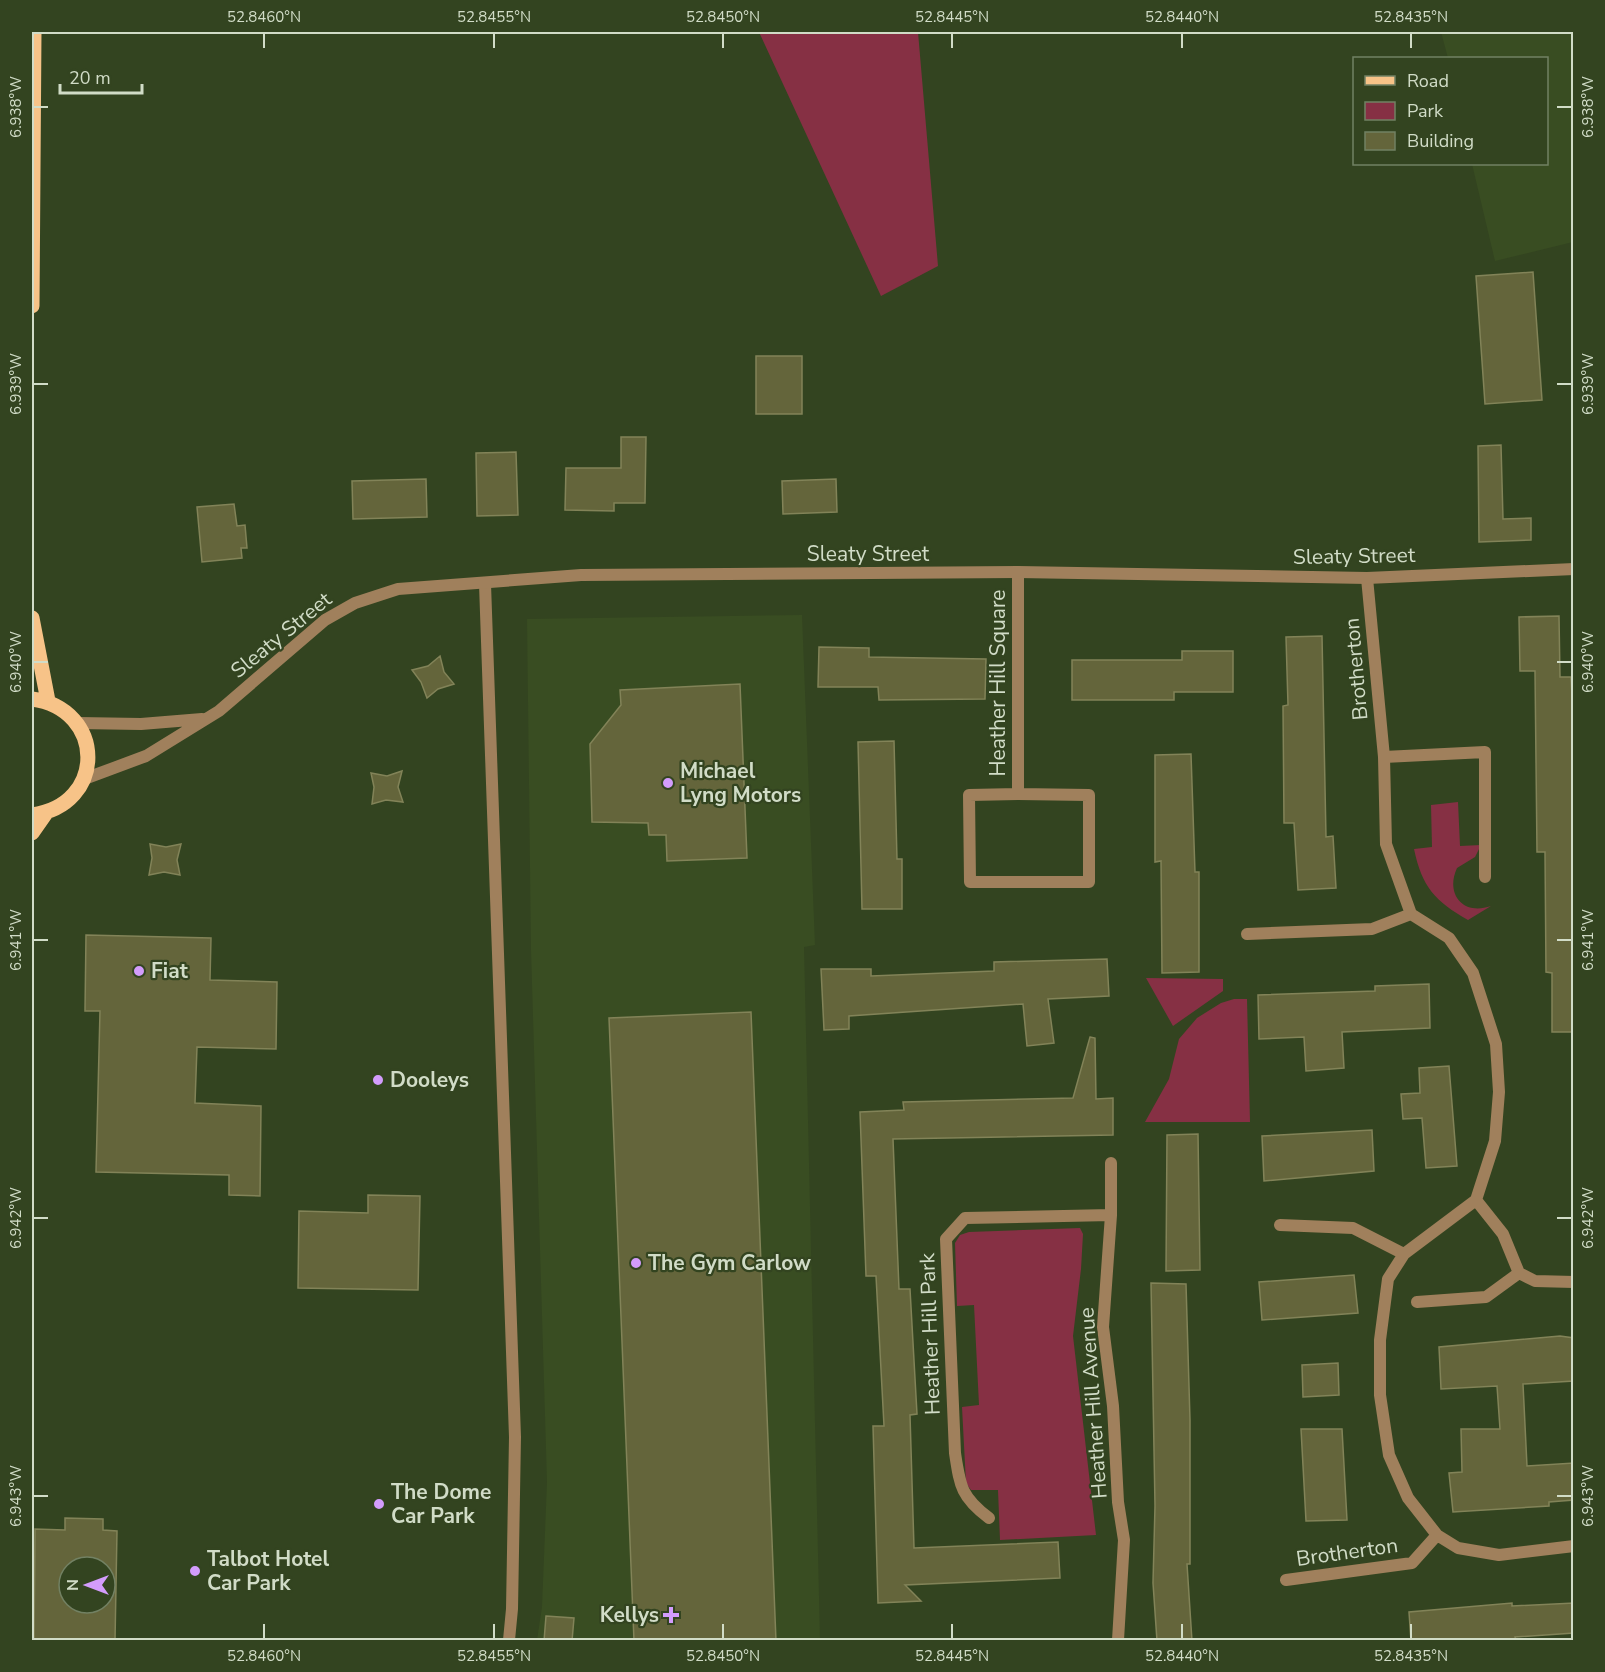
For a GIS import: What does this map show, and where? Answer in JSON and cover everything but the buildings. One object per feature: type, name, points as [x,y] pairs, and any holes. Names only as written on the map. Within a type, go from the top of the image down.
[{"type":"main road","points":[[32,306],[34,32]]},
{"type":"main road","points":[[32,618],[48,701]]},
{"type":"main road","points":[[32,699],[48,701],[65,710],[78,723],[86,741],[88,760],[84,779],[75,794],[62,806],[39,814],[32,833]]},
{"type":"street","name":"Sleaty Street","points":[[84,779],[146,756],[219,711],[325,620],[355,603],[398,589],[581,575],[1018,572],[1367,578],[1574,569]]},
{"type":"street","name":"Heather Hill Square","points":[[1018,572],[1018,794]]},
{"type":"street","name":"Brotherton","points":[[1367,578],[1384,757],[1386,844],[1411,914]]},
{"type":"street","points":[[485,584],[515,1437],[512,1609],[509,1641]]},
{"type":"street","points":[[78,723],[141,724],[206,719]]},
{"type":"street","points":[[1384,757],[1485,752],[1485,877]]},
{"type":"street","name":"Heather Hill Square","points":[[1018,794],[1089,795],[1089,882],[970,882],[969,795],[1018,794]]},
{"type":"street","points":[[1246,934],[1372,929],[1411,914],[1449,938],[1473,973],[1496,1044],[1499,1092],[1495,1141],[1476,1200],[1503,1234],[1519,1273],[1535,1281],[1574,1282]]},
{"type":"street","name":"Heather Hill Avenue","points":[[1111,1163],[1111,1215],[1103,1327],[1113,1406],[1118,1502],[1124,1540],[1118,1641]]},
{"type":"street","name":"Brotherton","points":[[1476,1200],[1404,1254],[1388,1279],[1380,1340],[1380,1395],[1389,1455],[1408,1498],[1437,1535],[1458,1548],[1499,1554],[1574,1546]]},
{"type":"street","name":"Heather Hill Park","points":[[989,1518],[967,1499],[961,1487],[955,1453],[946,1239],[965,1218],[1111,1215]]},
{"type":"street","points":[[1280,1225],[1353,1228],[1404,1254]]},
{"type":"street","points":[[1417,1302],[1486,1297],[1519,1273]]},
{"type":"street","name":"Brotherton","points":[[1286,1580],[1412,1563],[1437,1535]]},
{"type":"shaded area","points":[[1441,32],[1573,32],[1573,242],[1495,261],[1472,165],[1548,165],[1548,57],[1448,57]]},
{"type":"shaded area","points":[[802,615],[815,945],[804,947],[820,1640],[537,1640],[542,1607],[547,1482],[531,950],[527,619]]},
{"type":"green space","points":[[759,32],[918,32],[938,266],[881,296]]},
{"type":"green space","points":[[1458,802],[1460,846],[1481,845],[1475,857],[1457,868],[1453,886],[1455,894],[1465,905],[1472,908],[1491,906],[1468,920],[1447,906],[1432,892],[1421,873],[1414,849],[1432,847],[1431,805]]},
{"type":"green space","points":[[1146,978],[1223,979],[1223,991],[1173,1026]]},
{"type":"green space","points":[[1234,999],[1247,999],[1250,1122],[1145,1122],[1169,1079],[1179,1039],[1197,1018],[1221,1003]]},
{"type":"green space","points":[[1080,1228],[1083,1234],[1081,1269],[1073,1336],[1096,1535],[1000,1540],[998,1490],[971,1490],[966,1483],[962,1407],[979,1405],[974,1305],[957,1306],[955,1243],[960,1235],[969,1232]]},
{"type":"place","name":"Michael Lyng Motors","points":[[668,783]]},
{"type":"place","name":"Fiat","points":[[139,971]]},
{"type":"place","name":"Dooleys","points":[[378,1080]]},
{"type":"place","name":"The Gym Carlow","points":[[636,1263]]},
{"type":"place","name":"The Dome Car Park","points":[[379,1504]]},
{"type":"place","name":"Talbot Hotel Car Park","points":[[195,1571]]},
{"type":"place","name":"Kellys","points":[[671,1615]]}]
